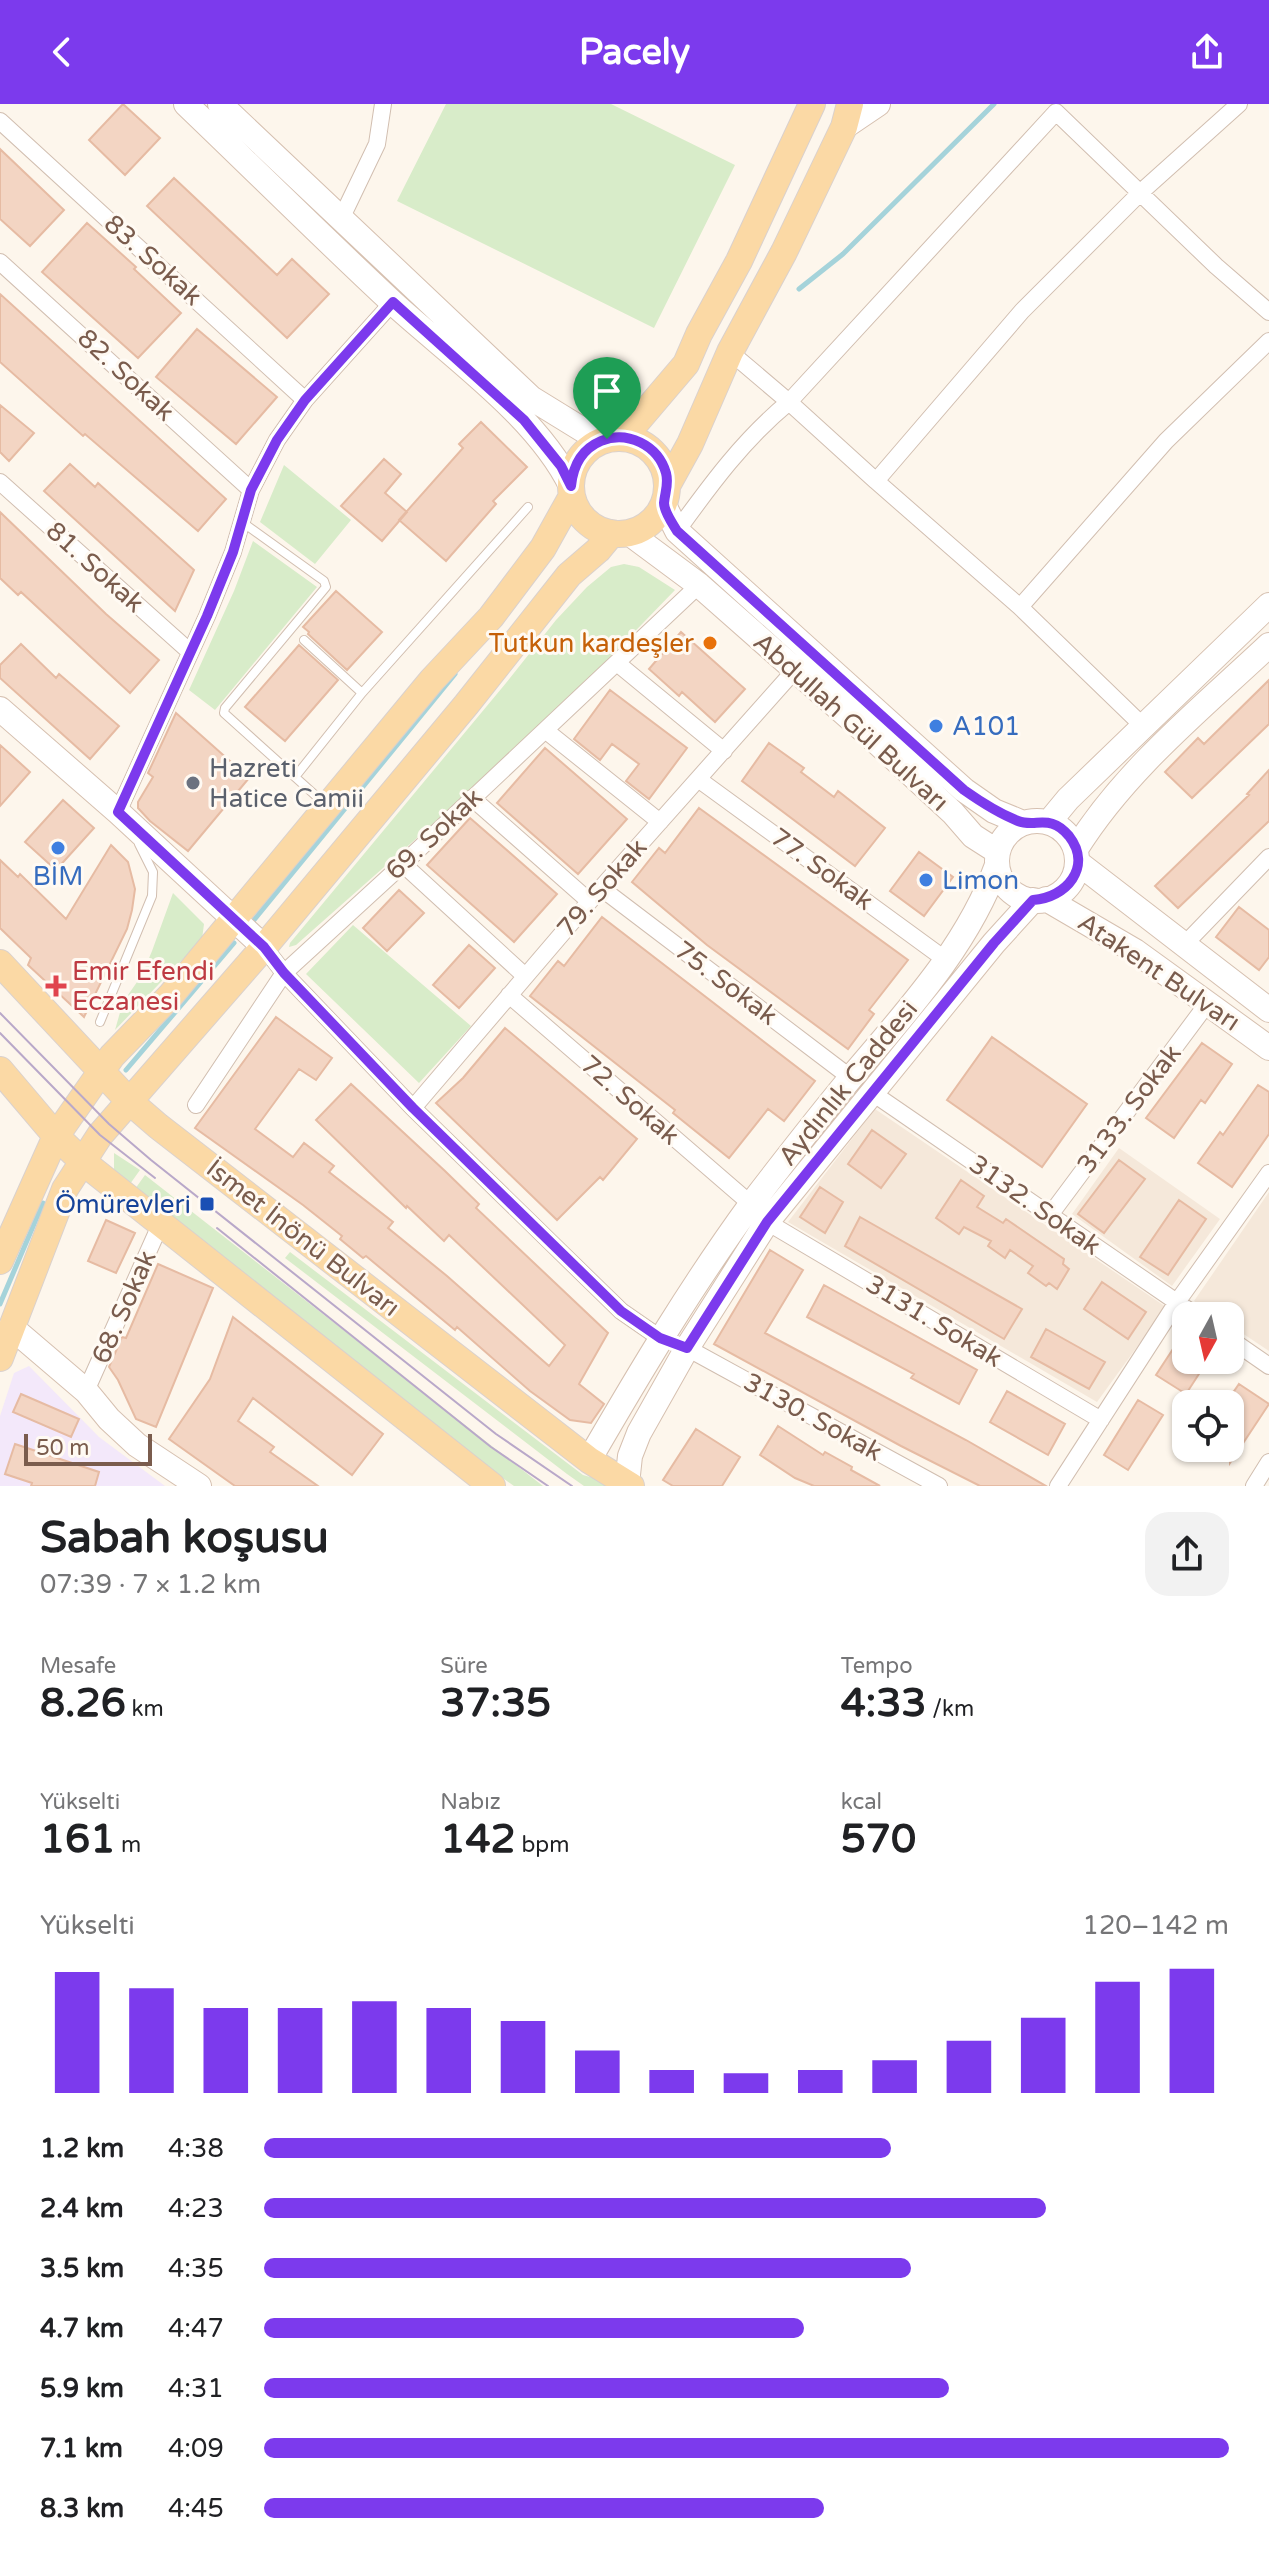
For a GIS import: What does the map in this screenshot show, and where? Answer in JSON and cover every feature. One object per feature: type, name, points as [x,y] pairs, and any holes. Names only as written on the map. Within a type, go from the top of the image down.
[{"type":"main road","points":[[186,104],[393,302],[524,420],[561,466],[575,506],[587,522],[621,533]]},
{"type":"main road","points":[[220,104],[531,398],[583,430],[639,442],[656,454],[666,473],[666,495]]},
{"type":"main road","points":[[0,1261],[56,1136],[112,1056],[171,995],[432,680],[491,617],[543,548],[571,491],[575,465],[581,457],[596,443],[615,438],[686,364],[739,261],[812,104]]},
{"type":"main road","points":[[0,1358],[5,1322],[65,1189],[100,1135],[264,947],[466,705],[569,575],[621,533],[650,523],[690,444],[730,352],[784,252],[847,115],[878,104]]},
{"type":"main road","name":"Abdullah Gül Bulvarı","points":[[666,495],[677,531],[964,790],[994,811],[1023,823]]},
{"type":"main road","name":"Abdullah Gül Bulvarı","points":[[621,533],[699,585],[869,735],[998,858]]},
{"type":"main road","points":[[1049,822],[1068,799],[1269,605]]},
{"type":"main road","points":[[1076,855],[1091,824],[1152,756],[1269,645]]},
{"type":"main road","points":[[0,709],[125,818],[264,947]]},
{"type":"main road","points":[[1049,822],[1070,837],[1076,855],[1075,875],[1059,895],[1040,900],[1020,897],[1001,878],[998,858],[1003,839],[1023,823],[1049,822]]},
{"type":"main road","name":"Atakent Bulvarı","points":[[1076,855],[1184,945],[1269,1010]]},
{"type":"main road","name":"Aydınlık Caddesi","points":[[589,1460],[660,1338],[759,1213],[851,1078],[946,960],[987,892],[998,858]]},
{"type":"main road","name":"Atakent Bulvarı","points":[[1040,900],[1135,951],[1269,1048]]},
{"type":"main road","name":"Aydınlık Caddesi","points":[[629,1485],[630,1456],[639,1433],[759,1213],[874,1094],[994,943],[1040,900]]},
{"type":"main road","name":"İsmet İnönü Bulvarı","points":[[0,963],[129,1101],[589,1460],[629,1485]]},
{"type":"main road","points":[[0,1070],[56,1136],[83,1162],[492,1486]]},
{"type":"main road","points":[[5,1322],[86,1391],[109,1419],[137,1445],[199,1486]]},
{"type":"main road","points":[[660,1338],[687,1348]]},
{"type":"street","points":[[341,219],[377,144],[383,104]]},
{"type":"street","points":[[876,481],[1022,311],[1141,192],[1239,104]]},
{"type":"street","points":[[677,531],[722,468],[767,419],[789,402],[1056,112],[1216,266],[1269,312]]},
{"type":"street","name":"83. Sokak","points":[[0,121],[305,400]]},
{"type":"street","name":"82. Sokak","points":[[0,262],[251,490]]},
{"type":"street","points":[[125,818],[189,651],[233,552],[251,490],[277,440],[305,400],[393,302]]},
{"type":"street","points":[[1020,607],[1166,441],[1269,341]]},
{"type":"street","points":[[730,352],[1020,607],[1144,727]]},
{"type":"street","name":"81. Sokak","points":[[0,482],[189,651]]},
{"type":"street","name":"69. Sokak","points":[[196,1105],[284,973],[699,585]]},
{"type":"street","points":[[617,663],[724,751]]},
{"type":"street","name":"79. Sokak","points":[[413,1108],[589,901],[794,671]]},
{"type":"street","points":[[545,730],[660,822]]},
{"type":"street","name":"77. Sokak","points":[[698,779],[946,960]]},
{"type":"street","points":[[472,798],[589,901]]},
{"type":"street","points":[[1184,945],[1269,857]]},
{"type":"street","points":[[403,864],[525,976]]},
{"type":"street","name":"75. Sokak","points":[[601,888],[851,1078]]},
{"type":"street","points":[[264,947],[284,973],[413,1108],[621,1311],[660,1338]]},
{"type":"street","name":"72. Sokak","points":[[509,995],[759,1213]]},
{"type":"street","name":"3133. Sokak","points":[[1050,1215],[1207,1004]]},
{"type":"street","name":"3132. Sokak","points":[[874,1094],[1177,1302]]},
{"type":"street","points":[[1177,1302],[1269,1173]]},
{"type":"street","name":"3131. Sokak","points":[[759,1213],[1101,1420]]},
{"type":"street","name":"68. Sokak","points":[[86,1391],[161,1223]]},
{"type":"street","points":[[1058,1486],[1172,1310]]},
{"type":"street","name":"3130. Sokak","points":[[687,1348],[939,1486]]},
{"type":"street","points":[[1244,1349],[1269,1366]]},
{"type":"street","points":[[1254,1486],[1269,1463]]},
{"type":"lane","points":[[295,777],[362,693],[528,507]]},
{"type":"lane","points":[[242,522],[324,581],[326,587],[224,713],[328,806]]},
{"type":"lane","points":[[304,640],[362,693]]},
{"type":"lane","points":[[100,1022],[152,896],[153,872],[125,818]]},
{"type":"shaded area","points":[[875,1109],[1166,1307],[1097,1402],[788,1222]]},
{"type":"shaded area","points":[[1119,1148],[1220,1219],[1172,1286],[1072,1214]]},
{"type":"shaded area","points":[[1269,1192],[1269,1351],[1244,1334],[1244,1302],[1194,1301]]},
{"type":"shaded area","points":[[29,1366],[99,1437],[165,1486],[0,1486],[0,1416],[14,1373]]},
{"type":"green space","points":[[446,104],[611,104],[735,165],[654,328],[397,201]]},
{"type":"green space","points":[[284,465],[351,520],[315,564],[260,522]]},
{"type":"green space","points":[[253,541],[317,587],[215,710],[189,690]]},
{"type":"green space","points":[[624,564],[639,567],[675,590],[583,685],[479,783],[296,945],[289,947],[556,620],[611,567]]},
{"type":"green space","points":[[173,893],[204,924],[202,939],[115,1030],[123,1002],[142,975]]},
{"type":"green space","points":[[353,925],[471,1026],[419,1083],[306,974]]},
{"type":"green space","points":[[114,1153],[140,1170],[130,1184],[114,1169]]},
{"type":"green space","points":[[145,1175],[543,1486],[514,1486],[454,1443],[135,1189]]},
{"type":"green space","points":[[290,1252],[583,1475],[607,1486],[584,1486],[567,1474],[285,1258]]},
{"type":"building","points":[[123,104],[160,138],[125,175],[89,140]]},
{"type":"building","points":[[0,149],[64,210],[30,246],[0,219]]},
{"type":"building","points":[[174,178],[277,275],[292,259],[329,294],[287,338],[147,206]]},
{"type":"building","points":[[87,223],[181,313],[138,358],[42,272]]},
{"type":"building","points":[[0,294],[226,499],[198,531],[85,434],[83,436],[0,362]]},
{"type":"building","points":[[197,329],[277,397],[236,444],[156,377]]},
{"type":"building","points":[[0,405],[34,433],[9,461],[0,452]]},
{"type":"building","points":[[481,422],[527,467],[493,501],[496,504],[446,561],[399,520],[463,448],[459,444]]},
{"type":"building","points":[[384,459],[401,474],[385,493],[407,512],[382,541],[341,506]]},
{"type":"building","points":[[70,464],[95,487],[98,483],[194,570],[175,611],[44,491]]},
{"type":"building","points":[[0,512],[106,614],[159,660],[130,693],[21,592],[18,595],[0,578]]},
{"type":"building","points":[[336,591],[382,632],[347,670],[303,627]]},
{"type":"building","points":[[681,632],[745,689],[715,722],[682,692],[679,696],[649,669]]},
{"type":"building","points":[[21,644],[56,678],[59,674],[119,726],[90,759],[0,678],[0,665]]},
{"type":"building","points":[[299,645],[338,680],[285,741],[245,707]]},
{"type":"building","points":[[1269,680],[1269,724],[1192,798],[1165,772],[1198,738],[1204,744]]},
{"type":"building","points":[[610,690],[687,748],[649,799],[626,781],[639,764],[612,744],[600,760],[574,739]]},
{"type":"building","name":"Hazreti Hatice Camii","points":[[176,713],[249,778],[188,851],[138,808],[138,802],[153,777],[148,773]]},
{"type":"building","points":[[769,743],[804,768],[801,772],[834,797],[838,791],[885,828],[855,866],[742,781]]},
{"type":"building","points":[[0,745],[30,772],[0,806]]},
{"type":"building","points":[[545,748],[627,819],[578,874],[497,803]]},
{"type":"building","points":[[1269,770],[1269,821],[1178,908],[1155,886],[1249,795]]},
{"type":"building","points":[[63,800],[94,828],[56,870],[25,842]]},
{"type":"building","points":[[699,808],[908,960],[869,1010],[874,1014],[848,1049],[707,945],[632,882],[659,848],[665,853]]},
{"type":"building","points":[[470,818],[557,894],[514,942],[427,865]]},
{"type":"building","points":[[111,845],[128,862],[135,889],[132,910],[127,929],[84,1017],[28,965],[31,958],[0,928],[0,860],[18,877],[20,874],[66,919]]},
{"type":"building","points":[[919,852],[953,877],[924,916],[890,891]]},
{"type":"building","points":[[399,890],[424,913],[387,951],[363,928]]},
{"type":"building","points":[[1239,907],[1269,930],[1269,957],[1259,970],[1216,937]]},
{"type":"building","points":[[602,917],[815,1081],[784,1121],[768,1109],[729,1158],[673,1113],[675,1110],[530,996],[558,961],[564,966]]},
{"type":"building","points":[[469,945],[495,968],[459,1008],[433,985]]},
{"type":"building","points":[[276,1017],[332,1058],[316,1080],[299,1069],[255,1129],[293,1157],[304,1143],[334,1166],[329,1172],[393,1222],[388,1228],[549,1366],[565,1345],[449,1235],[444,1241],[406,1208],[316,1120],[351,1084],[445,1171],[479,1204],[476,1208],[608,1333],[579,1384],[604,1404],[591,1423],[570,1420],[530,1391],[457,1327],[455,1330],[366,1256],[363,1258],[340,1239],[342,1236],[303,1205],[195,1128]]},
{"type":"building","points":[[505,1028],[637,1139],[603,1180],[600,1177],[557,1220],[436,1103],[463,1078]]},
{"type":"building","points":[[992,1037],[1087,1104],[1042,1167],[947,1100]]},
{"type":"building","points":[[1202,1043],[1232,1064],[1205,1103],[1201,1100],[1174,1138],[1146,1118]]},
{"type":"building","points":[[1258,1085],[1269,1092],[1269,1134],[1232,1187],[1198,1163],[1220,1132],[1223,1135]]},
{"type":"building","points":[[872,1130],[906,1154],[881,1188],[848,1164]]},
{"type":"building","points":[[1119,1160],[1145,1179],[1104,1233],[1078,1214]]},
{"type":"building","points":[[961,1180],[984,1196],[977,1207],[1003,1223],[1006,1219],[1064,1259],[1063,1264],[1069,1269],[1057,1289],[1049,1283],[1046,1286],[1028,1273],[1033,1266],[1010,1250],[1005,1258],[988,1246],[991,1241],[964,1227],[959,1234],[936,1218]]},
{"type":"building","points":[[820,1187],[843,1202],[825,1233],[800,1217]]},
{"type":"building","points":[[1179,1200],[1206,1219],[1168,1275],[1140,1257]]},
{"type":"building","points":[[860,1217],[1022,1309],[1004,1339],[845,1246]]},
{"type":"building","points":[[106,1220],[135,1233],[116,1273],[88,1261]]},
{"type":"building","points":[[770,1250],[803,1270],[765,1333],[1046,1486],[980,1486],[714,1344]]},
{"type":"building","points":[[158,1264],[213,1288],[156,1427],[136,1419],[109,1367],[122,1337],[126,1338]]},
{"type":"building","points":[[1102,1282],[1146,1312],[1128,1339],[1084,1309]]},
{"type":"building","points":[[824,1285],[977,1370],[959,1404],[911,1378],[914,1374],[807,1317]]},
{"type":"building","points":[[233,1317],[383,1434],[352,1475],[253,1398],[238,1421],[274,1447],[270,1452],[318,1486],[235,1486],[169,1439],[210,1379]]},
{"type":"building","points":[[1046,1329],[1105,1362],[1089,1389],[1031,1357]]},
{"type":"building","points":[[1172,1350],[1172,1374],[1199,1374],[1189,1390],[1180,1390],[1156,1375]]},
{"type":"building","points":[[1239,1384],[1269,1404],[1244,1442],[1244,1390],[1235,1390]]},
{"type":"building","points":[[1007,1391],[1065,1424],[1048,1455],[990,1422]]},
{"type":"building","points":[[21,1394],[79,1419],[71,1437],[13,1412]]},
{"type":"building","points":[[1138,1400],[1163,1415],[1128,1470],[1104,1455]]},
{"type":"building","points":[[778,1426],[880,1486],[814,1486],[795,1478],[760,1455]]},
{"type":"building","points":[[696,1429],[740,1457],[722,1486],[673,1486],[663,1480]]},
{"type":"building","points":[[15,1444],[99,1472],[95,1486],[31,1486],[32,1483],[5,1474]]},
{"type":"waterway","points":[[799,289],[843,254],[994,104]]},
{"type":"waterway","points":[[254,920],[455,674]]},
{"type":"waterway","points":[[126,1070],[234,943]]},
{"type":"waterway","points":[[0,1304],[43,1203]]},
{"type":"tram line","points":[[0,1013],[109,1124],[151,1160],[496,1434],[572,1486]]},
{"type":"tram line","points":[[0,1033],[100,1135],[155,1178]]},
{"type":"tram line","points":[[217,1228],[491,1447],[548,1486]]},
{"type":"place","name":"Tutkun kardeşler","points":[[710,643]]},
{"type":"place","name":"A101","points":[[936,726]]},
{"type":"place","name":"Hazreti Hatice Camii","points":[[193,783]]},
{"type":"place","name":"BİM","points":[[58,848]]},
{"type":"place","name":"Limon","points":[[926,880]]},
{"type":"place","name":"Emir Efendi Eczanesi","points":[[56,986]]},
{"type":"place","name":"Ömürevleri","points":[[207,1204]]},
{"type":"route","points":[[393,302],[524,420],[561,466],[571,486],[575,465],[581,457],[596,443],[607,439],[628,438],[656,454],[668,484],[664,505],[677,531],[964,790],[994,811],[1023,823],[1049,822],[1070,837],[1076,849],[1075,875],[1068,886],[1059,895],[1033,900],[994,943],[767,1222],[687,1348],[660,1338],[621,1311],[413,1108],[284,973],[264,947],[118,812],[207,616],[233,552],[251,490],[277,440],[305,400],[393,302]]}]
